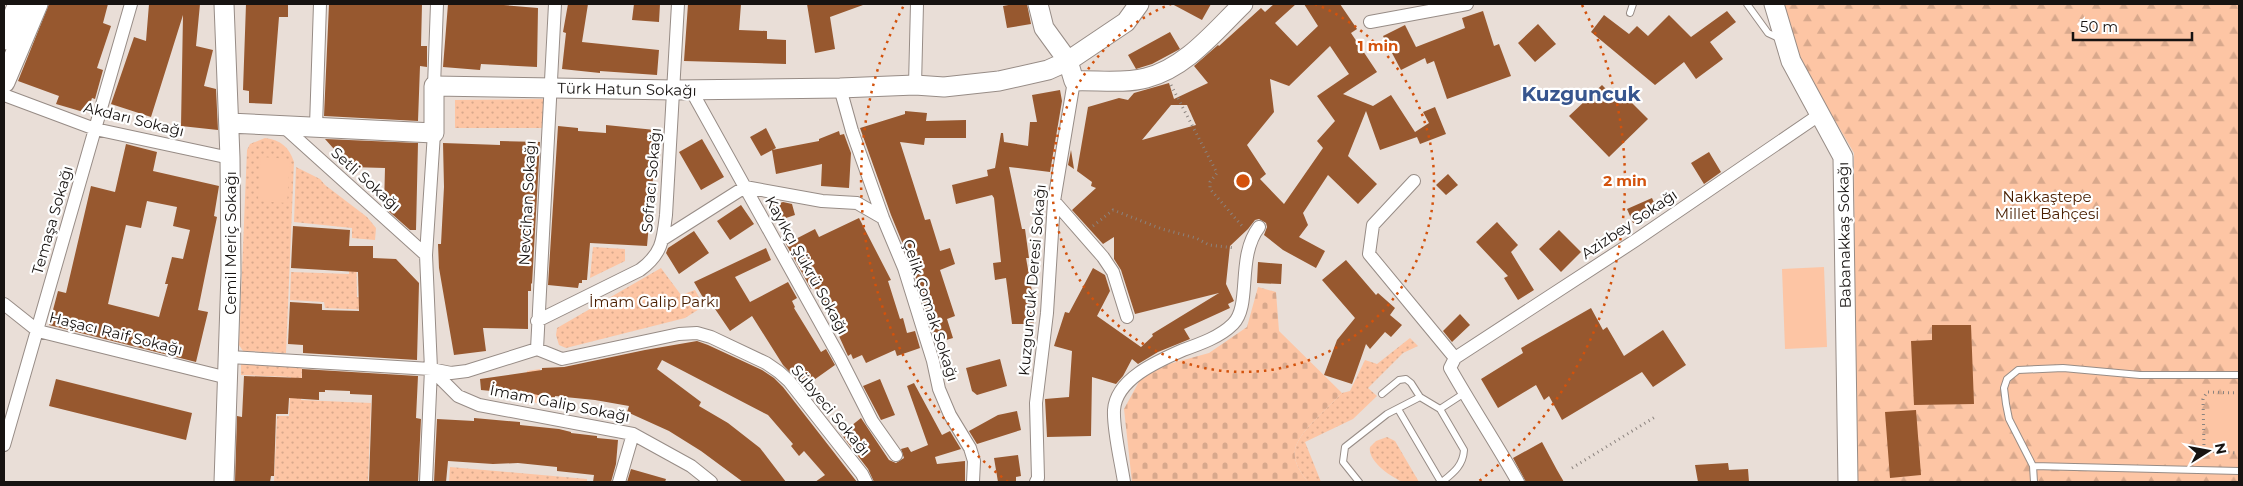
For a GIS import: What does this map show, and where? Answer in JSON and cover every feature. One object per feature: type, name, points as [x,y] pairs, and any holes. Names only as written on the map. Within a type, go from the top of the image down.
[{"type":"main road","points":[[4,39],[19,4]]},
{"type":"main road","points":[[4,82],[37,4]]},
{"type":"street","name":"Temaşa Sokağı","points":[[4,445],[131,4]]},
{"type":"street","name":"Cemil Meriç Sokağı","points":[[224,4],[230,158],[229,357],[224,482]]},
{"type":"street","points":[[316,126],[320,4]]},
{"type":"street","points":[[426,482],[431,369],[426,255],[434,133],[437,4]]},
{"type":"street","name":"Nevcihan Sokağı","points":[[537,321],[555,4]]},
{"type":"street","name":"Sofracı Sokağı","points":[[537,321],[640,270],[652,261],[660,249],[683,90],[678,4]]},
{"type":"street","points":[[915,85],[918,4]]},
{"type":"street","points":[[1038,4],[1044,28],[1068,61],[1074,81],[1147,78],[1164,71],[1184,59],[1242,4]]},
{"type":"street","name":"Türk Hatun Sokağı","points":[[434,86],[683,90],[915,85],[944,88],[999,81],[1048,70],[1068,61],[1126,22],[1139,4]]},
{"type":"street","points":[[1370,22],[1467,4]]},
{"type":"street","name":"Babanakkaş Sokağı","points":[[1774,4],[1790,61],[1843,157],[1848,482]]},
{"type":"street","name":"Kuzguncuk Deresi Sokağı","points":[[1036,482],[1038,478],[1036,403],[1046,313],[1054,201],[1074,81]]},
{"type":"street","name":"Çelik Çomak Sokağı","points":[[840,88],[882,218],[904,268],[933,361],[939,389],[950,415],[970,448],[974,461],[973,482]]},
{"type":"street","name":"Kayıkçı Şükrü Sokağı","points":[[683,90],[745,187],[836,350],[872,420],[896,455]]},
{"type":"street","name":"Akdarı Sokağı","points":[[4,95],[95,129],[230,158]]},
{"type":"street","name":"Azizbey Sokağı","points":[[1455,358],[1636,240],[1819,114]]},
{"type":"street","points":[[229,123],[434,133]]},
{"type":"street","name":"Setli Sokağı","points":[[284,127],[426,255]]},
{"type":"street","points":[[1414,180],[1373,225],[1369,254],[1455,358],[1450,368],[1463,394],[1518,482]]},
{"type":"street","points":[[663,238],[745,187],[822,201],[857,203],[882,218]]},
{"type":"street","points":[[1054,201],[1103,257],[1113,272],[1127,317]]},
{"type":"street","points":[[1124,482],[1114,410],[1120,392],[1138,374],[1177,353],[1210,339],[1234,323],[1242,310],[1244,276],[1253,237]]},
{"type":"street","name":"Haşacı Raif Sokağı","points":[[4,304],[38,330],[228,378]]},
{"type":"street","points":[[229,357],[431,369],[451,373],[467,371],[537,349],[537,321]]},
{"type":"street","name":"Sübyeci Sokağı","points":[[537,349],[562,358],[679,334],[697,333],[711,337],[766,363],[790,381],[862,474],[866,482]]},
{"type":"street","name":"İmam Galip Sokağı","points":[[431,369],[458,396],[479,405],[633,434],[691,466],[711,482]]},
{"type":"street","points":[[619,482],[633,434]]},
{"type":"lane","points":[[1630,13],[1633,4]]},
{"type":"lane","points":[[1746,4],[1768,33],[1784,40]]},
{"type":"lane","points":[[2034,482],[2033,466],[2010,419],[2006,404],[2004,388],[2007,379],[2018,370],[2063,368],[2140,375],[2239,375]]},
{"type":"lane","points":[[1382,394],[1399,380],[1406,379],[1420,397],[1440,409],[1464,450],[1459,467],[1442,482],[1398,409]]},
{"type":"lane","points":[[1440,409],[1463,394]]},
{"type":"lane","points":[[1359,482],[1343,462],[1345,447],[1387,414],[1420,397]]},
{"type":"lane","points":[[2033,466],[2239,471]]},
{"type":"path","points":[[1164,71],[1218,173],[1210,182],[1210,189],[1253,237]]},
{"type":"path","points":[[1083,234],[1113,210],[1162,229],[1196,238],[1209,245],[1253,237]]},
{"type":"path","points":[[2239,392],[2207,392],[2203,399],[2204,448],[2206,451],[2239,454]]},
{"type":"path","points":[[1572,468],[1655,417]]},
{"type":"green space","name":"Nakkaştepe Millet Bahçesi","points":[[1781,4],[2239,4],[2239,482],[1856,482],[1854,153],[1798,57]]},
{"type":"green space","points":[[544,99],[544,128],[455,128],[455,100]]},
{"type":"green space","points":[[265,138],[276,140],[284,145],[290,152],[294,162],[286,353],[243,351],[239,345],[247,150],[250,144]]},
{"type":"green space","points":[[261,157],[290,159],[287,203],[258,201]]},
{"type":"green space","points":[[296,167],[320,179],[325,185],[367,217],[376,228],[375,240],[352,238],[352,228],[294,222]]},
{"type":"green space","points":[[350,247],[356,247],[357,297],[398,302],[398,311],[325,308],[324,302],[290,300],[291,272],[349,274]]},
{"type":"green space","points":[[593,247],[625,249],[625,261],[590,278]]},
{"type":"green space","points":[[1824,267],[1827,347],[1785,349],[1782,269]]},
{"type":"green space","name":"İmam Galip Parkı","points":[[661,268],[681,295],[695,290],[704,306],[685,318],[566,348],[559,345],[556,335],[557,328]]},
{"type":"green space","points":[[1258,287],[1276,292],[1279,331],[1342,393],[1315,420],[1297,443],[1295,450],[1296,463],[1308,482],[1132,482],[1124,409],[1141,378],[1169,364],[1209,353],[1247,327]]},
{"type":"green space","points":[[1410,338],[1418,346],[1403,353],[1368,388],[1377,396],[1353,419],[1305,442],[1321,482],[1308,482],[1300,471],[1295,459],[1297,443],[1302,435],[1342,393],[1350,391],[1365,360],[1377,364]]},
{"type":"green space","points":[[241,364],[302,366],[301,400],[371,403],[368,482],[274,482],[277,416],[289,416],[291,377],[241,375]]},
{"type":"green space","points":[[540,369],[538,403],[525,401],[527,371]]},
{"type":"green space","points":[[2210,394],[2239,395],[2239,449],[2208,448]]},
{"type":"green space","points":[[1387,437],[1395,441],[1419,482],[1403,482],[1398,480],[1381,468],[1372,458],[1370,447],[1376,441]]},
{"type":"green space","points":[[450,467],[587,479],[587,482],[449,482]]},
{"type":"building","points":[[49,4],[108,4],[103,23],[111,26],[97,68],[103,70],[95,99],[92,98],[87,113],[56,104],[59,96],[18,81]]},
{"type":"building","points":[[149,4],[200,4],[196,46],[213,50],[204,86],[216,89],[218,130],[181,126],[183,15],[151,117],[111,104],[134,37],[146,41]]},
{"type":"building","points":[[246,4],[288,4],[288,17],[279,17],[272,104],[249,103],[249,91],[243,90]]},
{"type":"building","points":[[329,4],[422,4],[421,46],[427,46],[427,67],[420,66],[418,121],[324,116]]},
{"type":"building","points":[[448,4],[491,4],[538,8],[537,67],[481,64],[480,70],[443,67]]},
{"type":"building","points":[[568,4],[588,4],[582,42],[659,50],[657,75],[600,71],[600,73],[562,69],[566,33],[563,32]]},
{"type":"building","points":[[634,4],[660,4],[659,22],[632,20]]},
{"type":"building","points":[[688,4],[741,4],[739,30],[767,31],[767,39],[786,40],[786,64],[684,61]]},
{"type":"building","points":[[807,4],[863,5],[830,17],[835,49],[815,53]]},
{"type":"building","points":[[1027,4],[1031,24],[1007,28],[1003,6]]},
{"type":"building","points":[[1172,4],[1211,4],[1202,20]]},
{"type":"building","points":[[1274,4],[1296,4],[1275,23],[1297,46],[1318,26],[1304,4],[1340,4],[1357,29],[1351,33],[1377,72],[1343,94],[1373,106],[1391,95],[1415,132],[1429,123],[1423,112],[1435,107],[1446,134],[1420,144],[1417,137],[1380,150],[1366,111],[1348,156],[1377,184],[1358,204],[1328,175],[1303,213],[1308,225],[1299,237],[1325,251],[1316,268],[1283,250],[1264,235],[1267,227],[1266,223],[1259,219],[1255,220],[1230,246],[1226,284],[1234,301],[1228,304],[1230,308],[1184,329],[1190,339],[1158,352],[1138,364],[1132,359],[1123,376],[1116,384],[1092,377],[1091,436],[1047,437],[1045,399],[1069,397],[1072,351],[1054,346],[1065,312],[1069,313],[1093,268],[1105,275],[1110,291],[1097,316],[1141,347],[1153,336],[1152,334],[1219,293],[1135,314],[1121,270],[1114,259],[1114,237],[1103,244],[1072,210],[1096,188],[1091,186],[1092,182],[1077,171],[1088,107],[1119,98],[1128,100],[1134,93],[1169,83],[1174,99],[1208,83],[1194,66],[1261,8],[1265,12]],"holes":[[[1330,46],[1349,74],[1317,96],[1335,121],[1317,141],[1323,148],[1284,204],[1260,179],[1266,174],[1247,145],[1274,112],[1270,79],[1289,86]],[[1171,105],[1187,105],[1196,125],[1142,140]]]},
{"type":"building","points":[[1483,11],[1494,46],[1499,44],[1511,76],[1447,99],[1434,61],[1427,64],[1425,58],[1401,70],[1383,36],[1405,25],[1416,47],[1465,28],[1462,18]]},
{"type":"building","points":[[1727,11],[1736,22],[1710,42],[1723,59],[1696,79],[1684,62],[1655,85],[1591,32],[1604,15],[1629,34],[1637,26],[1648,36],[1669,15],[1691,37]]},
{"type":"building","points":[[1538,24],[1556,44],[1535,62],[1518,43]]},
{"type":"building","points":[[1170,32],[1180,49],[1152,64],[1136,69],[1128,55]]},
{"type":"building","points":[[1602,85],[1618,101],[1624,95],[1648,119],[1609,157],[1569,116]]},
{"type":"building","points":[[1060,90],[1062,101],[1050,172],[1009,167],[1022,229],[1025,229],[1029,258],[1026,258],[1033,297],[1034,324],[1012,324],[1006,278],[995,280],[993,263],[1001,262],[994,198],[992,195],[956,204],[952,185],[988,176],[987,170],[995,168],[1001,133],[1003,133],[1004,142],[1028,146],[1030,122],[1037,122],[1032,95]]},
{"type":"building","points":[[905,111],[927,113],[926,121],[966,120],[966,138],[925,138],[924,145],[900,142],[925,220],[930,219],[940,251],[950,248],[955,264],[940,270],[955,316],[947,319],[953,338],[936,343],[912,266],[891,215],[860,128],[905,114]]},
{"type":"building","points":[[606,125],[655,130],[652,159],[649,161],[652,168],[654,167],[647,246],[590,243],[587,280],[582,280],[578,288],[548,285],[558,126],[578,128],[578,131],[606,133]]},
{"type":"building","points":[[766,128],[776,148],[761,156],[750,137]]},
{"type":"building","points":[[839,131],[840,135],[844,134],[851,153],[849,188],[821,186],[822,164],[776,174],[772,150],[819,141],[819,139]]},
{"type":"building","points":[[325,139],[418,143],[416,230],[410,230],[384,207],[385,168],[350,167]]},
{"type":"building","points":[[702,139],[724,177],[701,190],[679,152]]},
{"type":"building","points":[[500,141],[540,142],[532,284],[531,291],[528,291],[528,329],[483,328],[486,351],[454,355],[439,268],[438,244],[441,244],[444,187],[443,143],[500,145]]},
{"type":"building","points":[[126,144],[157,152],[153,171],[219,186],[214,216],[217,217],[198,310],[208,312],[196,362],[49,325],[58,291],[66,293],[91,186],[115,192]],"holes":[[[147,201],[177,207],[173,226],[190,230],[183,259],[172,257],[165,284],[168,284],[159,317],[108,304],[126,225],[141,228]]]},
{"type":"building","points":[[1071,150],[1074,169],[1068,165]]},
{"type":"building","points":[[1709,152],[1721,172],[1704,184],[1691,163]]},
{"type":"building","points":[[1448,174],[1458,185],[1446,195],[1436,185]]},
{"type":"building","points":[[1652,198],[1658,212],[1633,223],[1627,209]]},
{"type":"building","points":[[783,202],[792,204],[795,215],[777,221],[771,206]]},
{"type":"building","points":[[741,205],[754,224],[730,240],[717,221]]},
{"type":"building","points":[[859,218],[891,280],[888,281],[900,319],[903,318],[907,333],[915,331],[920,348],[897,356],[895,350],[866,363],[862,355],[853,359],[851,354],[848,356],[830,316],[814,287],[811,289],[786,244],[815,229],[819,237]]},
{"type":"building","points":[[1497,222],[1518,245],[1511,252],[1534,290],[1518,300],[1504,278],[1508,276],[1476,242]]},
{"type":"building","points":[[293,226],[350,230],[349,246],[373,246],[373,258],[396,259],[419,283],[417,360],[303,353],[303,345],[288,344],[290,302],[322,304],[322,310],[359,311],[358,272],[291,268]]},
{"type":"building","points":[[1559,230],[1581,252],[1561,272],[1539,249]]},
{"type":"building","points":[[694,231],[709,253],[679,274],[666,253],[668,248]]},
{"type":"building","points":[[766,248],[771,260],[735,277],[750,302],[788,282],[797,298],[792,301],[794,308],[821,352],[826,349],[835,365],[804,387],[783,365],[752,316],[730,331],[713,306],[709,308],[694,282]]},
{"type":"building","points":[[1346,260],[1376,295],[1378,293],[1395,308],[1390,315],[1402,325],[1391,337],[1385,332],[1370,349],[1366,344],[1352,384],[1324,375],[1337,340],[1355,318],[1322,280]]},
{"type":"building","points":[[1258,262],[1282,264],[1281,284],[1257,283]]},
{"type":"building","points":[[1591,308],[1603,330],[1607,327],[1624,356],[1663,330],[1686,365],[1653,387],[1642,372],[1562,420],[1549,396],[1544,400],[1536,385],[1498,408],[1481,379],[1523,353],[1521,348]]},
{"type":"building","points":[[1460,314],[1470,325],[1452,342],[1443,331]]},
{"type":"building","points":[[1932,325],[1971,325],[1974,404],[1914,405],[1911,341],[1932,340]]},
{"type":"building","points":[[697,341],[762,370],[774,378],[857,482],[815,482],[825,475],[804,451],[799,456],[791,446],[793,444],[768,415],[662,360],[657,369],[701,402],[699,406],[728,423],[760,448],[786,482],[743,482],[701,451],[669,431],[627,412],[629,406],[555,396],[555,399],[525,392],[525,394],[481,390],[480,379],[542,370],[542,368],[564,367]]},
{"type":"building","points":[[1000,359],[1007,386],[977,395],[972,391],[966,368]]},
{"type":"building","points":[[302,369],[418,376],[416,418],[421,419],[418,482],[369,482],[372,395],[350,394],[350,391],[325,390],[325,392],[319,392],[319,400],[289,398],[288,414],[276,414],[274,476],[271,476],[270,482],[235,482],[237,416],[242,417],[244,376],[302,378]]},
{"type":"building","points":[[56,379],[192,413],[186,440],[49,406]]},
{"type":"building","points":[[880,379],[895,415],[881,420],[863,386]]},
{"type":"building","points":[[914,383],[942,435],[950,431],[961,449],[935,457],[937,464],[965,461],[965,482],[874,482],[868,469],[841,434],[861,418],[889,460],[896,463],[904,458],[901,449],[908,447],[911,452],[928,445],[907,386]]},
{"type":"building","points":[[1916,410],[1921,475],[1890,478],[1885,412]]},
{"type":"building","points":[[1017,411],[1021,430],[977,444],[969,431],[998,415]]},
{"type":"building","points":[[474,418],[520,422],[520,425],[559,429],[571,433],[597,436],[597,438],[618,440],[616,464],[611,482],[593,482],[594,475],[557,471],[557,467],[518,463],[493,464],[448,461],[446,482],[434,482],[437,419],[474,421]]},
{"type":"building","points":[[1542,442],[1564,482],[1526,482],[1513,458]]},
{"type":"building","points":[[1018,455],[1021,476],[1016,477],[1016,482],[998,482],[994,458]]},
{"type":"building","points":[[1728,463],[1729,470],[1748,469],[1749,482],[1698,482],[1695,465]]},
{"type":"building","points":[[631,469],[666,479],[665,482],[627,482]]},
{"type":"district","name":"Kuzguncuk","points":[[1581,94]]}]
